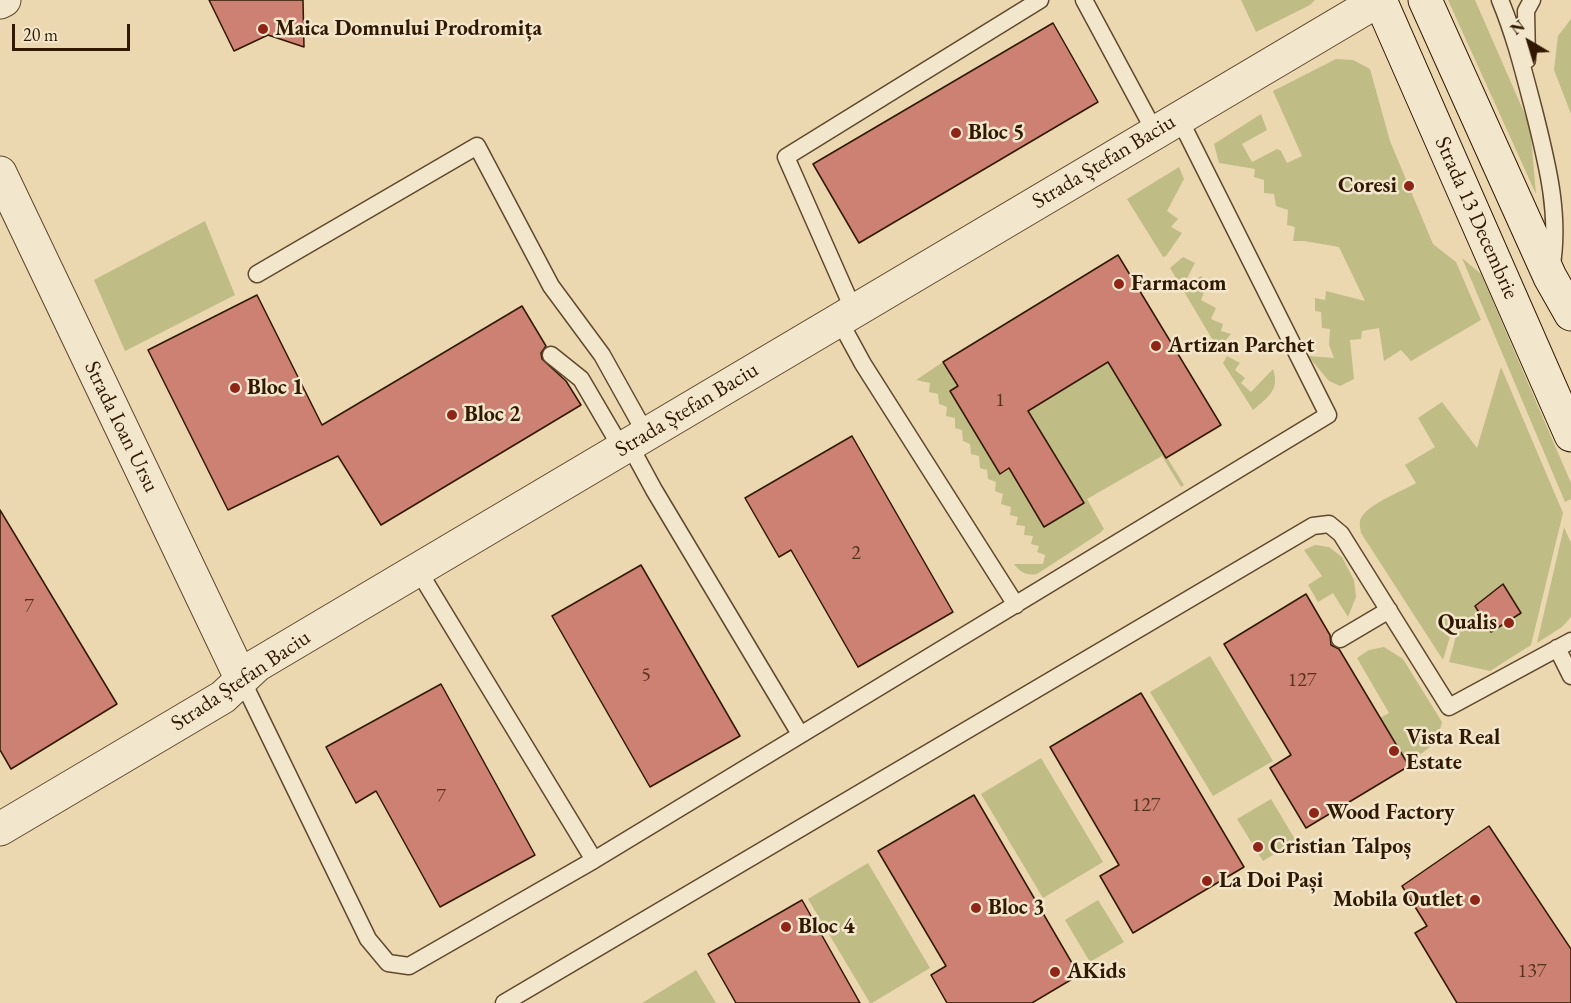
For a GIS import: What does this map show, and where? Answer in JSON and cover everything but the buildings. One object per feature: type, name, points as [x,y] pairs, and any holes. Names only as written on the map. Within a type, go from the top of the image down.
[{"type":"street","name":"Strada Ștefan Baciu","points":[[0,829],[223,697],[257,665],[1380,0]]},
{"type":"street","name":"Strada 13 Decembrie","points":[[1380,0],[1571,435]]},
{"type":"street","name":"Strada 13 Decembrie","points":[[1425,0],[1550,277],[1571,314]]},
{"type":"street","name":"Strada Ioan Ursu","points":[[0,173],[242,680]]},
{"type":"lane","points":[[1016,605],[863,364],[786,157],[1040,0]]},
{"type":"lane","points":[[242,680],[368,939],[388,963],[409,966],[594,860],[1328,415],[1167,125],[1084,0]]},
{"type":"lane","points":[[1500,0],[1510,23],[1527,82],[1551,181],[1556,247],[1550,277]]},
{"type":"lane","points":[[1527,82],[1526,11],[1532,0]]},
{"type":"lane","points":[[257,274],[477,146],[551,286],[602,355],[632,443],[654,490],[800,734]]},
{"type":"lane","points":[[551,355],[581,379],[632,443]]},
{"type":"lane","points":[[504,1003],[1313,526],[1329,524],[1341,534],[1449,707],[1564,644],[1571,676]]},
{"type":"lane","points":[[418,570],[594,860]]},
{"type":"lane","points":[[1340,639],[1389,610]]},
{"type":"shaded area","points":[[1241,0],[1315,0],[1310,5],[1256,32]]},
{"type":"shaded area","points":[[1448,0],[1475,0],[1530,126],[1536,194]]},
{"type":"shaded area","points":[[1571,19],[1571,114],[1554,70],[1558,36]]},
{"type":"shaded area","points":[[1336,59],[1353,60],[1370,69],[1390,141],[1433,244],[1456,262],[1481,320],[1411,361],[1401,350],[1384,361],[1379,328],[1362,331],[1361,339],[1350,340],[1354,379],[1340,386],[1329,381],[1308,356],[1334,358],[1329,345],[1330,329],[1322,328],[1321,312],[1315,311],[1315,298],[1325,300],[1326,291],[1365,301],[1339,247],[1293,241],[1295,227],[1287,225],[1288,210],[1276,206],[1274,194],[1264,193],[1264,180],[1254,177],[1255,169],[1219,163],[1214,144],[1261,114],[1267,130],[1242,144],[1252,162],[1277,149],[1281,151],[1287,163],[1302,156],[1273,91]]},
{"type":"shaded area","points":[[1179,167],[1184,179],[1167,211],[1178,219],[1171,227],[1182,233],[1163,257],[1127,199]]},
{"type":"shaded area","points":[[205,221],[235,295],[125,351],[94,280]]},
{"type":"shaded area","points":[[1183,257],[1195,263],[1184,284],[1192,289],[1200,276],[1209,280],[1201,300],[1216,308],[1211,319],[1223,324],[1221,331],[1231,334],[1218,349],[1170,268]]},
{"type":"shaded area","points":[[1462,258],[1481,274],[1571,483],[1571,499],[1565,502]]},
{"type":"shaded area","points":[[1227,356],[1240,363],[1235,370],[1245,378],[1241,383],[1251,392],[1273,369],[1274,388],[1268,397],[1253,410],[1223,363]]},
{"type":"shaded area","points":[[943,362],[958,386],[950,391],[1000,474],[1009,468],[1044,527],[1084,502],[1028,411],[1108,362],[1184,485],[1181,487],[1162,456],[1087,499],[1104,529],[1100,533],[1037,574],[1024,573],[1014,564],[1043,564],[1045,555],[1037,552],[1039,546],[1031,544],[1033,536],[1024,535],[1025,526],[1016,525],[1018,517],[1010,515],[1011,507],[1001,504],[1003,494],[995,491],[996,482],[988,479],[987,470],[980,468],[979,456],[971,454],[970,444],[963,441],[962,430],[955,428],[955,418],[946,416],[947,407],[939,404],[938,394],[929,392],[930,383],[916,380]]},
{"type":"shaded area","points":[[1501,367],[1563,513],[1531,645],[1490,671],[1449,662],[1460,621],[1442,616],[1454,623],[1443,660],[1361,533],[1360,519],[1373,506],[1416,483],[1405,465],[1435,447],[1418,418],[1442,402],[1477,448]]},
{"type":"shaded area","points":[[1564,527],[1571,543],[1571,617],[1562,627],[1537,643]]},
{"type":"shaded area","points":[[1315,545],[1329,547],[1342,557],[1354,580],[1356,597],[1348,617],[1333,593],[1318,602],[1308,585],[1322,576],[1304,550]]},
{"type":"shaded area","points":[[1384,647],[1403,659],[1442,722],[1434,742],[1407,762],[1380,718],[1389,713],[1357,658],[1369,650]]},
{"type":"shaded area","points":[[1210,656],[1273,761],[1213,796],[1150,692]]},
{"type":"shaded area","points":[[1041,758],[1103,862],[1043,898],[981,794]]},
{"type":"shaded area","points":[[1271,799],[1296,841],[1263,861],[1237,819]]},
{"type":"shaded area","points":[[868,863],[930,968],[872,1003],[808,899]]},
{"type":"shaded area","points":[[1098,900],[1124,942],[1090,962],[1065,920]]},
{"type":"shaded area","points":[[696,970],[716,1003],[642,1003]]},
{"type":"place","name":"Maica Domnului Prodromița","points":[[263,29]]},
{"type":"place","name":"Bloc 5","points":[[956,133]]},
{"type":"place","name":"Coresi","points":[[1409,186]]},
{"type":"place","name":"Farmacom","points":[[1119,284]]},
{"type":"place","name":"Artizan Parchet","points":[[1156,346]]},
{"type":"place","name":"Bloc 1","points":[[235,388]]},
{"type":"place","name":"Bloc 2","points":[[452,415]]},
{"type":"place","name":"Qualis","points":[[1509,623]]},
{"type":"place","name":"Vista Real Estate","points":[[1394,751]]},
{"type":"place","name":"Wood Factory","points":[[1314,813]]},
{"type":"place","name":"Cristian Talpoș","points":[[1258,847]]},
{"type":"place","name":"La Doi Pași","points":[[1207,881]]},
{"type":"place","name":"Mobila Outlet","points":[[1475,900]]},
{"type":"place","name":"Bloc 3","points":[[976,908]]},
{"type":"place","name":"Bloc 4","points":[[786,927]]},
{"type":"place","name":"AKids","points":[[1055,972]]}]
